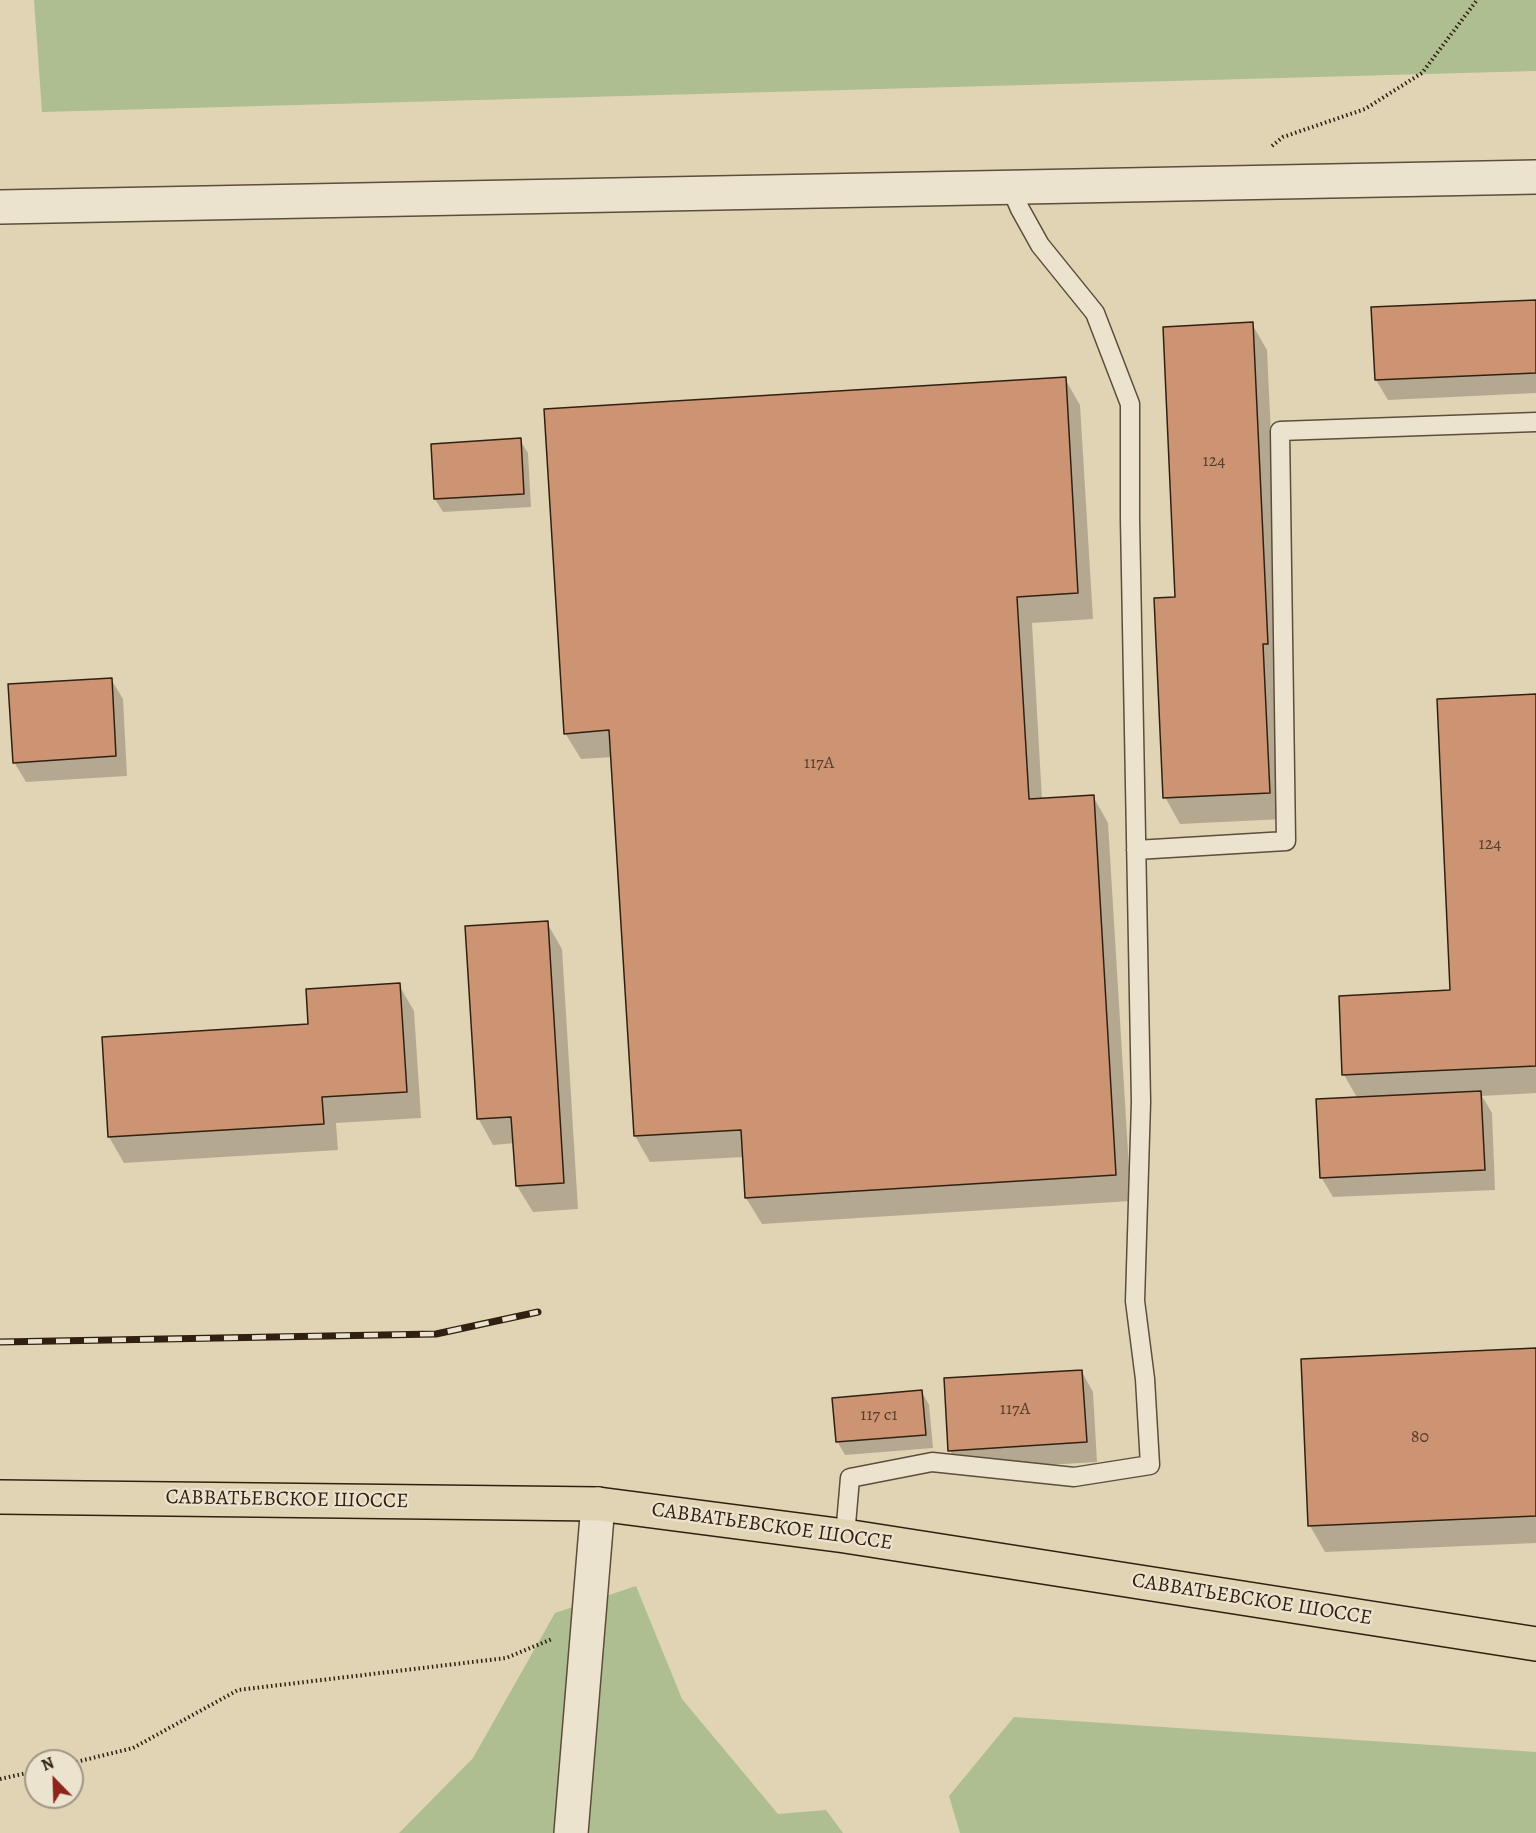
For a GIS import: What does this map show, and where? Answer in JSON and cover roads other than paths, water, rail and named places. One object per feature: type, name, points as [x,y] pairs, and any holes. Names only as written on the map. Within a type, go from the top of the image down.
[{"type":"main road","name":"САВВАТЬЕВСКОЕ ШОССЕ","points":[[0,1497],[598,1504],[845,1536],[1536,1644]]},
{"type":"street","points":[[0,207],[1536,177]]},
{"type":"street","points":[[572,1833],[598,1504]]},
{"type":"lane","points":[[845,1536],[850,1478],[932,1462],[1074,1477],[1150,1465],[1145,1379],[1136,1301],[1141,1102],[1130,404],[1095,313],[1040,245],[1011,188]]},
{"type":"lane","points":[[1136,850],[1286,841],[1280,432],[1536,422]]},
{"type":"railway","points":[[0,1342],[436,1334],[538,1312]]}]
